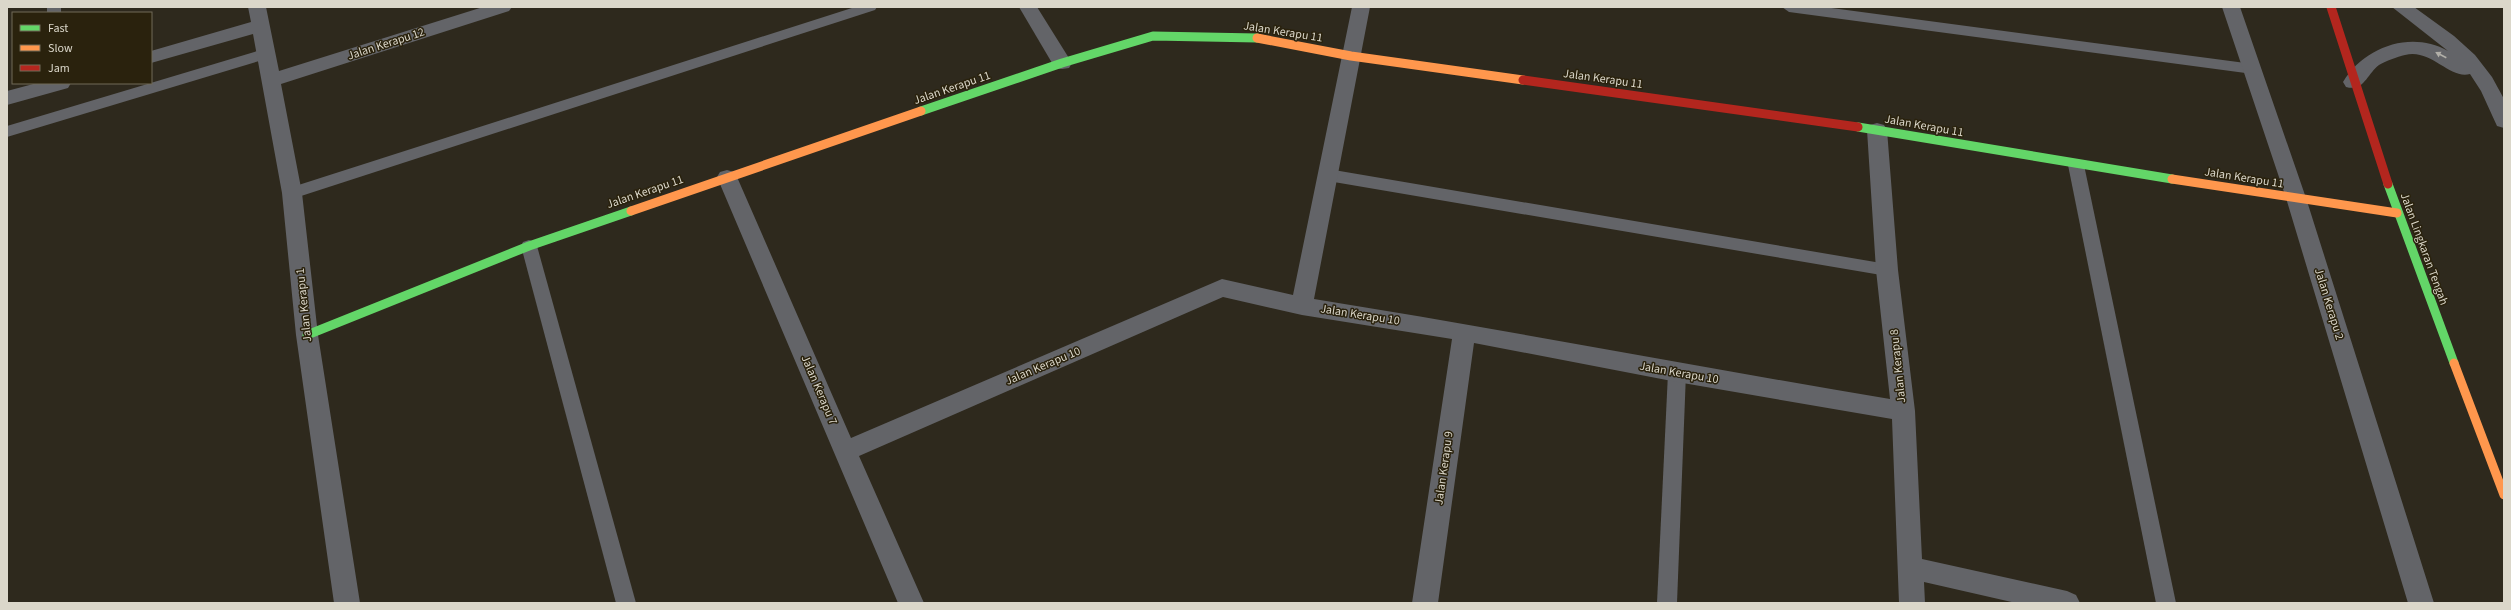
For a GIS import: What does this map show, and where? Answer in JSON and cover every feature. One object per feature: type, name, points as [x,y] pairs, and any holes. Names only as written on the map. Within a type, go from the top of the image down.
[{"type":"street","name":"Jalan Kerapu 12","points":[[270,81],[503,7]]},
{"type":"street","points":[[1028,7],[1062,63]]},
{"type":"street","points":[[1302,306],[1361,7]]},
{"type":"street","name":"Jalan Kerapu 2","points":[[2231,7],[2254,69],[2296,198],[2421,603]]},
{"type":"street","name":"Jalan Lingkaran Tengah","points":[[2331,7],[2354,82],[2398,213],[2504,495]]},
{"type":"street","points":[[2401,7],[2447,40],[2474,66],[2486,83],[2504,121]]},
{"type":"street","name":"Jalan Kerapu 1","points":[[258,17],[292,193],[307,334],[347,603]]},
{"type":"street","points":[[152,57],[258,17]]},
{"type":"street","name":"Jalan Kerapu 11","points":[[307,334],[528,246],[1062,63],[1153,36],[1251,37],[1351,56],[1877,130],[2076,165],[2398,213]]},
{"type":"street","points":[[2354,82],[2372,61],[2403,48],[2414,47],[2428,48],[2443,55],[2486,83]]},
{"type":"street","points":[[7,98],[56,84]]},
{"type":"street","name":"Jalan Kerapu 8","points":[[1877,130],[1887,270],[1903,411],[1909,567],[1912,603]]},
{"type":"street","name":"Jalan Kerapu 7","points":[[727,177],[911,603]]},
{"type":"street","name":"Jalan Kerapu 10","points":[[846,451],[1222,288],[1302,306],[1464,332],[1677,373],[1903,411]]},
{"type":"street","name":"Jalan Kerapu 9","points":[[1425,603],[1464,332]]},
{"type":"street","points":[[1909,567],[2067,603]]},
{"type":"lane","points":[[292,193],[870,7]]},
{"type":"lane","points":[[1789,7],[2254,69]]},
{"type":"lane","points":[[7,132],[264,54]]},
{"type":"lane","points":[[2076,165],[2166,603]]},
{"type":"lane","points":[[1328,175],[1887,270]]},
{"type":"lane","points":[[528,246],[626,603]]},
{"type":"lane","points":[[1667,603],[1677,373]]},
{"type":"traffic: fast","points":[[921,111],[1062,63],[1153,36],[1257,38]]},
{"type":"traffic: fast","points":[[1858,127],[2172,179]]},
{"type":"traffic: fast","points":[[2388,184],[2454,363]]},
{"type":"traffic: fast","points":[[307,335],[529,246],[631,211]]},
{"type":"traffic: slow","points":[[1257,38],[1351,56],[1523,80]]},
{"type":"traffic: slow","points":[[631,211],[921,111]]},
{"type":"traffic: slow","points":[[2172,179],[2397,213]]},
{"type":"traffic: slow","points":[[2454,363],[2504,495]]},
{"type":"traffic: jam","points":[[2331,7],[2388,184]]},
{"type":"traffic: jam","points":[[1523,80],[1858,127]]}]
